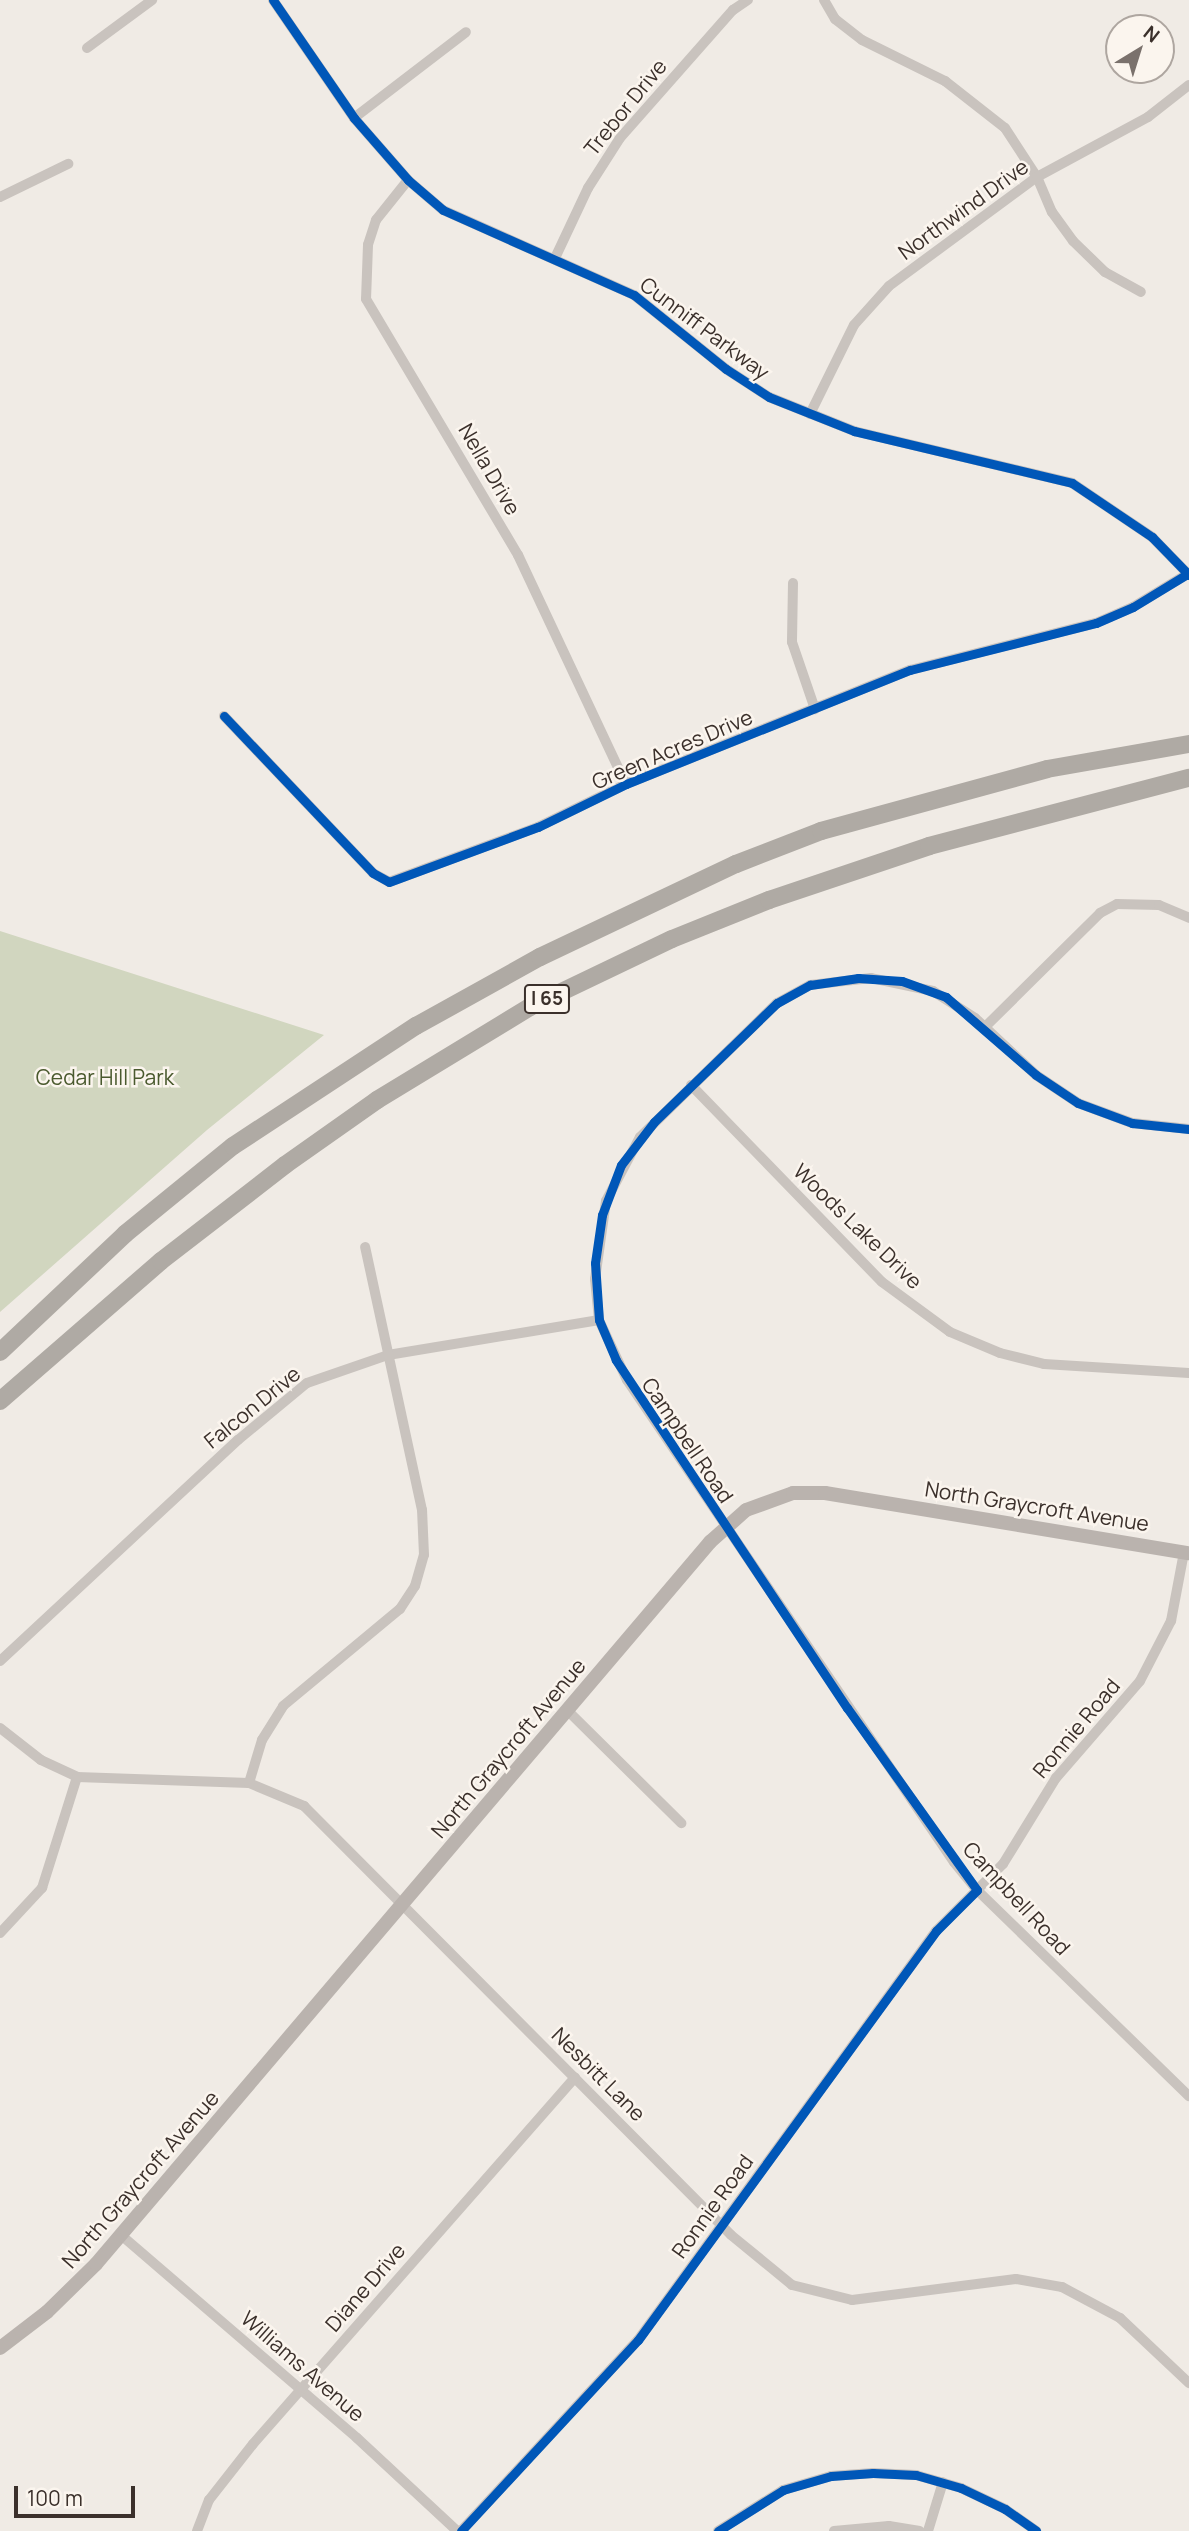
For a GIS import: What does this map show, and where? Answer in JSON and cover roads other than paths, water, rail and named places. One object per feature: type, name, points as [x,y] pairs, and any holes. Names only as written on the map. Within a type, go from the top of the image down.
[{"type":"highway","name":"I 65","points":[[0,1352],[125,1234],[233,1146],[416,1026],[540,957],[689,884],[821,831],[1047,769],[1189,744]]},
{"type":"highway","name":"I 65","points":[[0,1401],[161,1261],[285,1165],[377,1100],[530,1007],[672,939],[768,900],[929,846],[1189,778]]},
{"type":"street","points":[[88,48],[152,0]]},
{"type":"street","name":"Cunniff Parkway","points":[[273,0],[354,118],[408,180],[443,210],[556,256],[634,295],[726,369],[769,397],[854,431],[1072,483],[1152,537],[1189,574]]},
{"type":"street","name":"Trebor Drive","points":[[556,256],[588,188],[620,138],[733,10],[748,0]]},
{"type":"street","points":[[824,0],[835,19],[862,40],[970,98],[1005,128],[1037,177],[1052,212],[1073,241],[1105,272],[1141,292]]},
{"type":"street","points":[[354,118],[466,32]]},
{"type":"street","name":"Northwind Drive","points":[[810,414],[854,325],[889,286],[1037,177],[1148,117],[1189,85]]},
{"type":"street","points":[[0,197],[68,164]]},
{"type":"street","name":"Nella Drive","points":[[408,180],[376,220],[368,245],[366,299],[518,555],[626,784]]},
{"type":"street","name":"Green Acres Drive","points":[[224,716],[373,873],[389,882],[538,827],[626,784],[910,670],[1096,623],[1133,607],[1189,574]]},
{"type":"street","points":[[793,583],[792,642],[815,709]]},
{"type":"street","points":[[985,1027],[1100,914],[1117,904],[1159,905],[1189,918]]},
{"type":"street","name":"Campbell Road","points":[[1189,1129],[1132,1123],[1078,1103],[1035,1075],[985,1027],[933,990],[888,978],[810,985],[777,1003],[640,1138],[610,1191],[595,1263],[599,1320],[627,1380],[904,1791],[977,1890],[1189,2096]]},
{"type":"street","name":"Woods Lake Drive","points":[[691,1085],[882,1282],[950,1332],[1000,1353],[1044,1364],[1189,1374]]},
{"type":"street","points":[[249,1783],[262,1740],[283,1706],[394,1615],[418,1579],[425,1527],[365,1247]]},
{"type":"street","name":"Falcon Drive","points":[[0,1661],[238,1440],[303,1386],[388,1355],[599,1320]]},
{"type":"street","name":"North Graycroft Avenue","points":[[0,2347],[65,2295],[121,2235],[726,1526],[759,1502],[793,1493],[825,1493],[1186,1552]]},
{"type":"street","name":"Ronnie Road","points":[[459,2531],[638,2340],[936,1931],[1018,1844],[1056,1778],[1151,1666],[1171,1621],[1186,1552]]},
{"type":"street","points":[[567,1710],[681,1823]]},
{"type":"street","name":"Nesbitt Lane","points":[[0,1728],[41,1760],[77,1777],[249,1783],[304,1806],[721,2225],[776,2274],[826,2297],[871,2299],[1016,2279],[1062,2287],[1120,2318],[1187,2376]]},
{"type":"street","points":[[0,1933],[31,1904],[48,1876],[77,1777]]},
{"type":"street","name":"Diane Drive","points":[[197,2531],[214,2492],[575,2077]]},
{"type":"street","name":"Williams Avenue","points":[[121,2235],[302,2389],[459,2531]]},
{"type":"street","points":[[718,2531],[770,2497],[831,2476],[888,2473],[943,2482],[985,2499],[1023,2527],[1036,2531]]},
{"type":"street","points":[[928,2531],[943,2482]]},
{"type":"street","points":[[834,2531],[889,2526],[920,2531]]},
{"type":"park label","name":"Cedar Hill Park","points":[[105,1077]]}]
